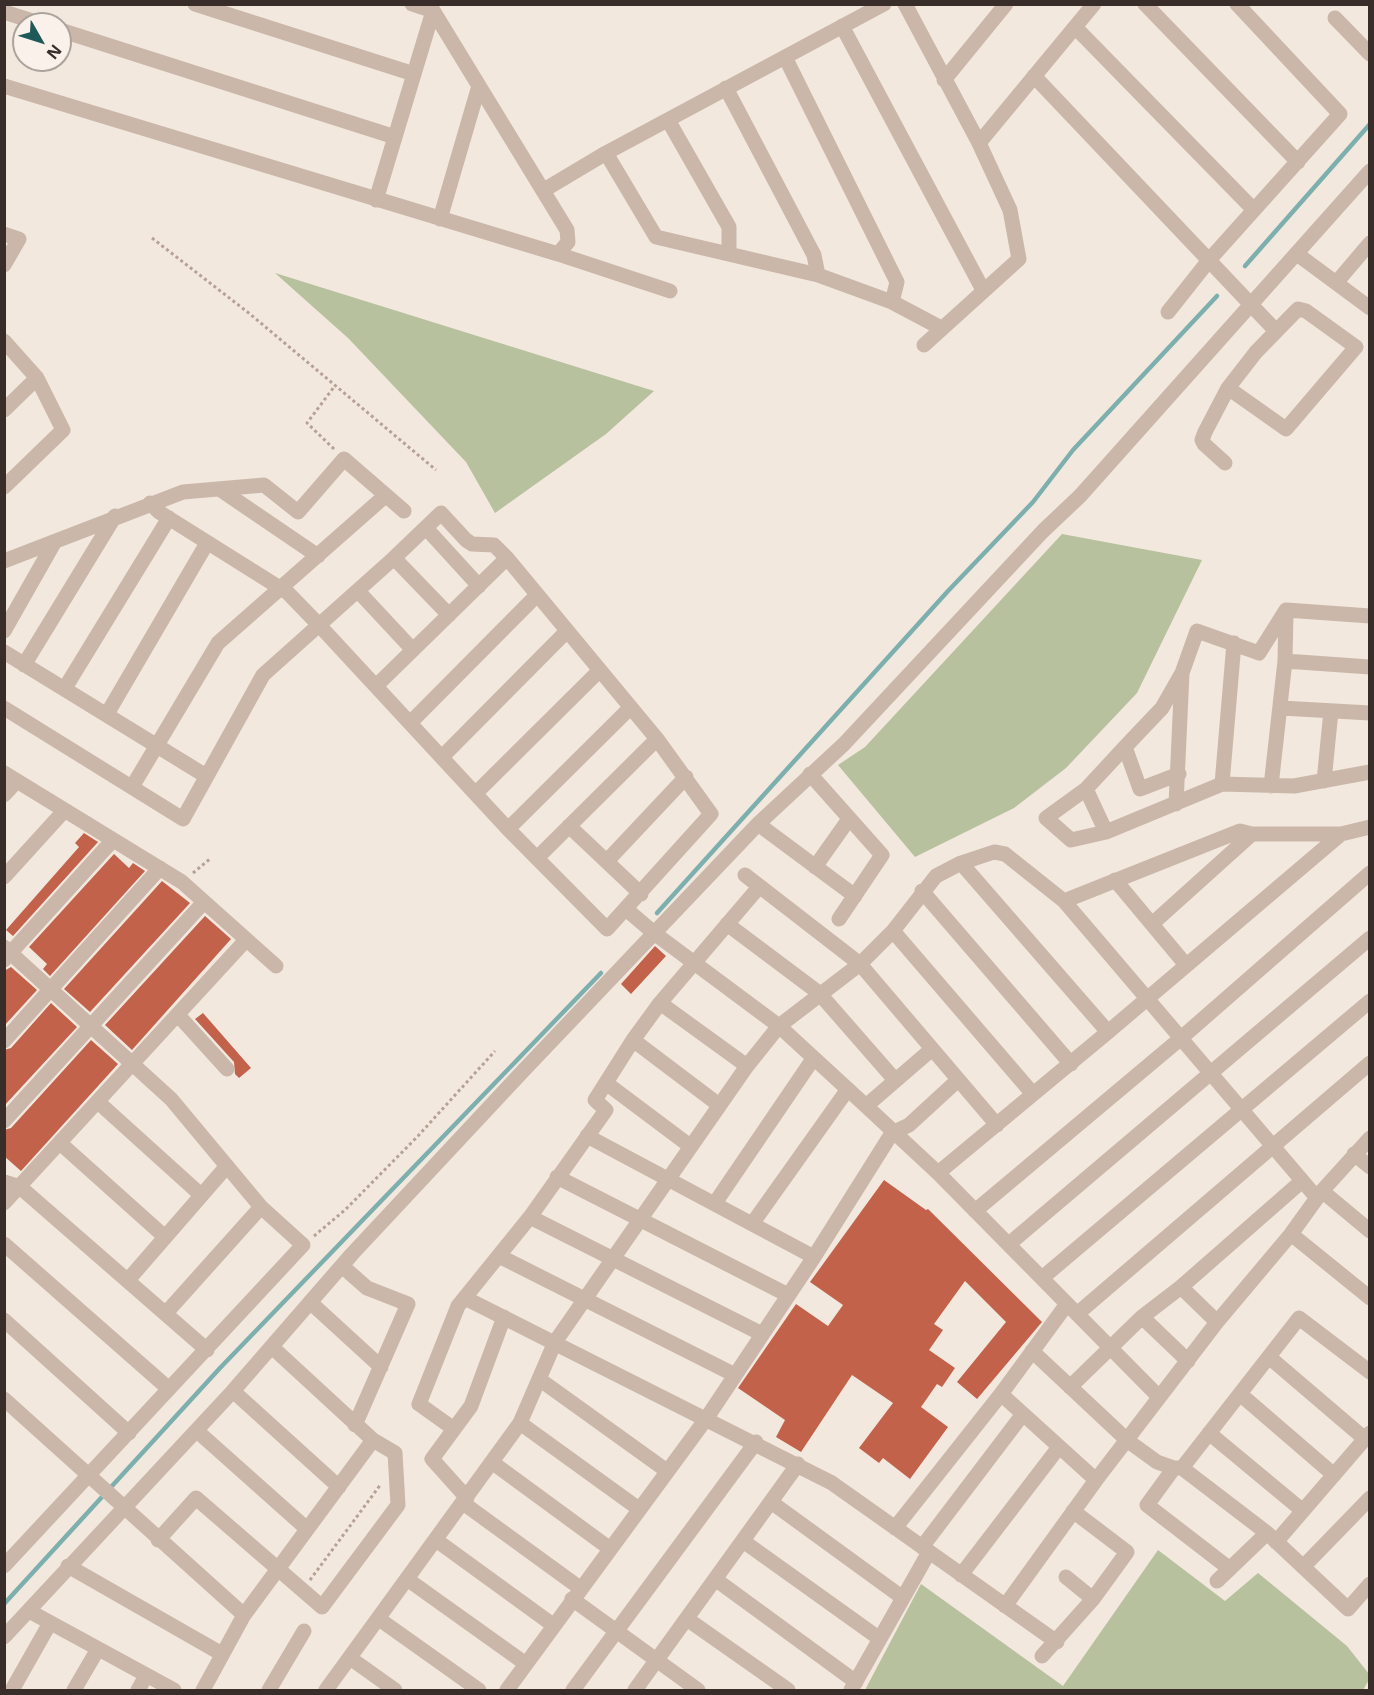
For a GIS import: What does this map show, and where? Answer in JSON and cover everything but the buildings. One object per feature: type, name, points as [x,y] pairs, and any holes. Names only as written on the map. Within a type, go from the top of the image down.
[{"type":"street","points":[[195,4],[414,74]]},
{"type":"street","points":[[412,4],[431,8],[478,89],[544,190],[568,236],[568,242],[558,254]]},
{"type":"street","points":[[544,190],[606,153],[884,4]]},
{"type":"street","points":[[905,4],[979,143],[1010,210],[1019,259],[924,345]]},
{"type":"street","points":[[944,80],[1006,4]]},
{"type":"street","points":[[979,143],[1094,4]]},
{"type":"street","points":[[1145,4],[1298,162]]},
{"type":"street","points":[[1168,312],[1210,259],[1340,114],[1237,4]]},
{"type":"street","points":[[376,200],[414,74],[431,8]]},
{"type":"street","points":[[1335,18],[1370,54]]},
{"type":"street","points":[[842,26],[983,290]]},
{"type":"street","points":[[1075,27],[1254,210]]},
{"type":"street","points":[[72,34],[395,137]]},
{"type":"street","points":[[785,57],[897,282],[892,302]]},
{"type":"street","points":[[1034,76],[1276,331]]},
{"type":"street","points":[[4,86],[558,254],[670,291]]},
{"type":"street","points":[[726,88],[814,255],[818,275]]},
{"type":"street","points":[[440,219],[478,89]]},
{"type":"street","points":[[668,120],[729,227],[729,254]]},
{"type":"street","points":[[606,153],[656,237],[818,275],[892,302],[941,328]]},
{"type":"street","points":[[4,1637],[68,1566],[118,1502],[196,1431],[342,1266],[654,933],[758,824],[844,744],[1043,531],[1080,496],[1370,171]]},
{"type":"street","points":[[4,234],[19,239],[4,264]]},
{"type":"street","points":[[1336,283],[1370,243]]},
{"type":"street","points":[[1297,254],[1368,306]]},
{"type":"street","points":[[1225,463],[1202,440],[1228,388],[1276,331],[1298,309],[1306,311],[1356,347],[1286,429],[1228,388]]},
{"type":"street","points":[[4,341],[37,378],[63,429],[4,487]]},
{"type":"street","points":[[4,410],[37,378]]},
{"type":"street","points":[[4,561],[54,543],[115,516],[183,492],[264,485],[298,512],[344,459],[404,511]]},
{"type":"street","points":[[221,490],[318,556]]},
{"type":"street","points":[[132,787],[218,643],[385,496]]},
{"type":"street","points":[[4,708],[183,819],[263,675],[319,625],[358,591],[441,513],[466,540],[472,544],[494,545],[507,558],[657,740],[711,814],[607,929],[508,829],[319,625],[279,588],[169,518],[150,503]]},
{"type":"street","points":[[24,665],[115,516]]},
{"type":"street","points":[[65,688],[169,518]]},
{"type":"street","points":[[426,528],[479,585]]},
{"type":"street","points":[[4,632],[54,543]]},
{"type":"street","points":[[107,714],[207,543]]},
{"type":"street","points":[[394,558],[449,615]]},
{"type":"street","points":[[376,686],[507,558]]},
{"type":"street","points":[[358,591],[413,650]]},
{"type":"street","points":[[410,723],[537,595]]},
{"type":"street","points":[[1286,610],[1370,616]]},
{"type":"street","points":[[1286,610],[1259,654],[1197,631],[1182,673],[1162,708],[1086,789],[1046,818],[1071,840],[1106,832],[1222,784],[1271,786],[1324,781],[1370,772]]},
{"type":"street","points":[[1271,786],[1281,708],[1286,610]]},
{"type":"street","points":[[442,757],[567,631]]},
{"type":"street","points":[[1222,784],[1234,643]]},
{"type":"street","points":[[4,652],[206,776]]},
{"type":"street","points":[[1285,661],[1370,667]]},
{"type":"street","points":[[476,793],[599,670]]},
{"type":"street","points":[[1176,804],[1182,673]]},
{"type":"street","points":[[508,829],[630,708]]},
{"type":"street","points":[[1281,708],[1370,713]]},
{"type":"street","points":[[1324,781],[1331,711]]},
{"type":"street","points":[[537,858],[657,740]]},
{"type":"street","points":[[1125,747],[1140,789],[1179,774]]},
{"type":"street","points":[[810,774],[882,855],[839,919]]},
{"type":"street","points":[[4,795],[11,777],[160,868],[182,882],[276,966]]},
{"type":"street","points":[[607,861],[686,777]]},
{"type":"street","points":[[1086,789],[1106,832]]},
{"type":"street","points":[[4,877],[64,810]]},
{"type":"street","points":[[814,867],[849,819]]},
{"type":"street","points":[[758,824],[855,896]]},
{"type":"street","points":[[569,826],[641,894]]},
{"type":"street","points":[[1064,901],[1235,832],[1341,834],[1370,827]]},
{"type":"street","points":[[1152,924],[1252,834]]},
{"type":"street","points":[[938,1173],[1071,1064],[1341,834]]},
{"type":"street","points":[[4,1566],[10,1549],[90,1478],[303,1245],[261,1207],[171,1099],[92,1025],[7,954],[112,840]]},
{"type":"street","points":[[326,1690],[520,1423],[555,1342],[747,1066],[778,1026],[860,964],[893,931],[936,876],[961,863],[994,852],[1005,854],[1064,901],[1302,1181],[1370,1232]]},
{"type":"street","points":[[961,863],[1108,1032]]},
{"type":"street","points":[[4,1041],[160,868]]},
{"type":"street","points":[[975,1211],[1180,1039],[1370,873]]},
{"type":"street","points":[[745,875],[860,964],[997,1125]]},
{"type":"street","points":[[1115,880],[1186,965]]},
{"type":"street","points":[[454,1429],[419,1404],[459,1306],[530,1217],[606,1110],[595,1100],[660,1002],[759,887]]},
{"type":"street","points":[[922,891],[1071,1064]]},
{"type":"street","points":[[4,1121],[204,902]]},
{"type":"street","points":[[626,909],[654,933],[778,1026],[848,1089],[938,1173],[1159,1397]]},
{"type":"street","points":[[727,924],[819,993],[896,1080]]},
{"type":"street","points":[[893,931],[1034,1094]]},
{"type":"street","points":[[1008,1244],[1370,938]]},
{"type":"street","points":[[4,1203],[246,940]]},
{"type":"street","points":[[1042,1278],[1370,1001]]},
{"type":"street","points":[[660,1002],[747,1066]]},
{"type":"street","points":[[178,1015],[227,1069]]},
{"type":"street","points":[[633,1040],[719,1105]]},
{"type":"street","points":[[866,1106],[932,1049]]},
{"type":"street","points":[[715,1203],[813,1059]]},
{"type":"street","points":[[895,1528],[1001,1394],[1032,1351],[1072,1309],[1370,1063]]},
{"type":"street","points":[[507,1690],[609,1548],[706,1419],[814,1257],[892,1132],[909,1125],[958,1080]]},
{"type":"street","points":[[606,1083],[690,1146]]},
{"type":"street","points":[[752,1224],[848,1089]]},
{"type":"street","points":[[98,1102],[201,1195]]},
{"type":"street","points":[[587,1136],[814,1257]]},
{"type":"street","points":[[1005,1606],[1096,1480],[1217,1322],[1291,1234],[1319,1195],[1370,1138]]},
{"type":"street","points":[[60,1143],[165,1236]]},
{"type":"street","points":[[1354,1155],[1370,1167]]},
{"type":"street","points":[[128,1280],[226,1166]]},
{"type":"street","points":[[557,1177],[788,1295]]},
{"type":"street","points":[[1070,1387],[1142,1317],[1181,1287],[1302,1181]]},
{"type":"street","points":[[4,1182],[20,1186],[207,1350]]},
{"type":"street","points":[[166,1313],[261,1207]]},
{"type":"street","points":[[530,1217],[762,1334]]},
{"type":"street","points":[[1291,1234],[1370,1298]]},
{"type":"street","points":[[4,1244],[170,1389]]},
{"type":"street","points":[[499,1256],[735,1375]]},
{"type":"street","points":[[342,1266],[367,1288],[408,1304],[356,1425]]},
{"type":"street","points":[[1181,1287],[1217,1322]]},
{"type":"street","points":[[465,1298],[756,1442],[832,1483],[1057,1642]]},
{"type":"street","points":[[310,1302],[381,1367]]},
{"type":"street","points":[[504,1317],[471,1407],[432,1459],[465,1500],[576,1593],[616,1631],[694,1690]]},
{"type":"street","points":[[1142,1317],[1188,1360]]},
{"type":"street","points":[[1230,1569],[1146,1505],[1209,1433],[1299,1318],[1370,1372]]},
{"type":"street","points":[[7,1327],[129,1433]]},
{"type":"street","points":[[158,1540],[196,1498],[276,1570],[322,1607],[398,1505],[395,1453],[372,1440],[272,1347]]},
{"type":"street","points":[[1032,1351],[1128,1441],[1157,1462],[1178,1468],[1272,1538],[1348,1609],[1370,1584]]},
{"type":"street","points":[[1217,1581],[1303,1511],[1367,1436],[1269,1357]]},
{"type":"street","points":[[539,1378],[667,1471]]},
{"type":"street","points":[[233,1391],[339,1487]]},
{"type":"street","points":[[1001,1394],[1096,1480]]},
{"type":"street","points":[[1240,1394],[1334,1475]]},
{"type":"street","points":[[4,1399],[158,1540],[244,1614]]},
{"type":"street","points":[[715,1579],[854,1686],[903,1598],[926,1550],[1023,1414]]},
{"type":"street","points":[[520,1423],[639,1509]]},
{"type":"street","points":[[196,1431],[306,1529]]},
{"type":"street","points":[[1209,1433],[1303,1511]]},
{"type":"street","points":[[202,1690],[244,1614],[372,1440]]},
{"type":"street","points":[[573,1690],[756,1442]]},
{"type":"street","points":[[961,1575],[1059,1446]]},
{"type":"street","points":[[493,1463],[609,1548]]},
{"type":"street","points":[[635,1690],[798,1464]]},
{"type":"street","points":[[1303,1568],[1370,1497]]},
{"type":"street","points":[[771,1502],[903,1598]]},
{"type":"street","points":[[1042,1656],[1057,1642],[1093,1599],[1127,1552],[1074,1511]]},
{"type":"street","points":[[436,1540],[553,1625]]},
{"type":"street","points":[[743,1541],[880,1639]]},
{"type":"street","points":[[68,1566],[222,1654]]},
{"type":"street","points":[[1066,1577],[1093,1599]]},
{"type":"street","points":[[407,1579],[526,1664]]},
{"type":"street","points":[[29,1611],[174,1690]]},
{"type":"street","points":[[687,1618],[788,1690]]},
{"type":"street","points":[[379,1619],[479,1690]]},
{"type":"street","points":[[12,1690],[51,1623]]},
{"type":"street","points":[[275,1688],[304,1631]]},
{"type":"street","points":[[74,1690],[98,1649]]},
{"type":"street","points":[[350,1658],[395,1690]]},
{"type":"street","points":[[138,1690],[146,1676]]},
{"type":"path","points":[[152,238],[250,314],[334,387],[436,470]]},
{"type":"path","points":[[334,387],[307,423],[344,459]]},
{"type":"path","points":[[182,882],[212,858]]},
{"type":"path","points":[[303,1245],[345,1210],[418,1136],[495,1052]]},
{"type":"path","points":[[302,1591],[397,1462]]},
{"type":"green space","points":[[275,273],[654,391],[606,434],[495,513],[466,462],[348,338]]},
{"type":"green space","points":[[1062,534],[1202,560],[1137,693],[1066,768],[1014,808],[915,857],[838,765],[865,747]]},
{"type":"green space","points":[[1158,1550],[1225,1601],[1258,1573],[1347,1646],[1369,1674],[1369,1680],[1363,1690],[865,1690],[921,1584],[1063,1686]]},
{"type":"waterway","points":[[1245,266],[1370,124]]},
{"type":"waterway","points":[[657,913],[948,591],[1033,502],[1073,450],[1217,296]]},
{"type":"waterway","points":[[4,1604],[220,1368],[601,973]]}]
